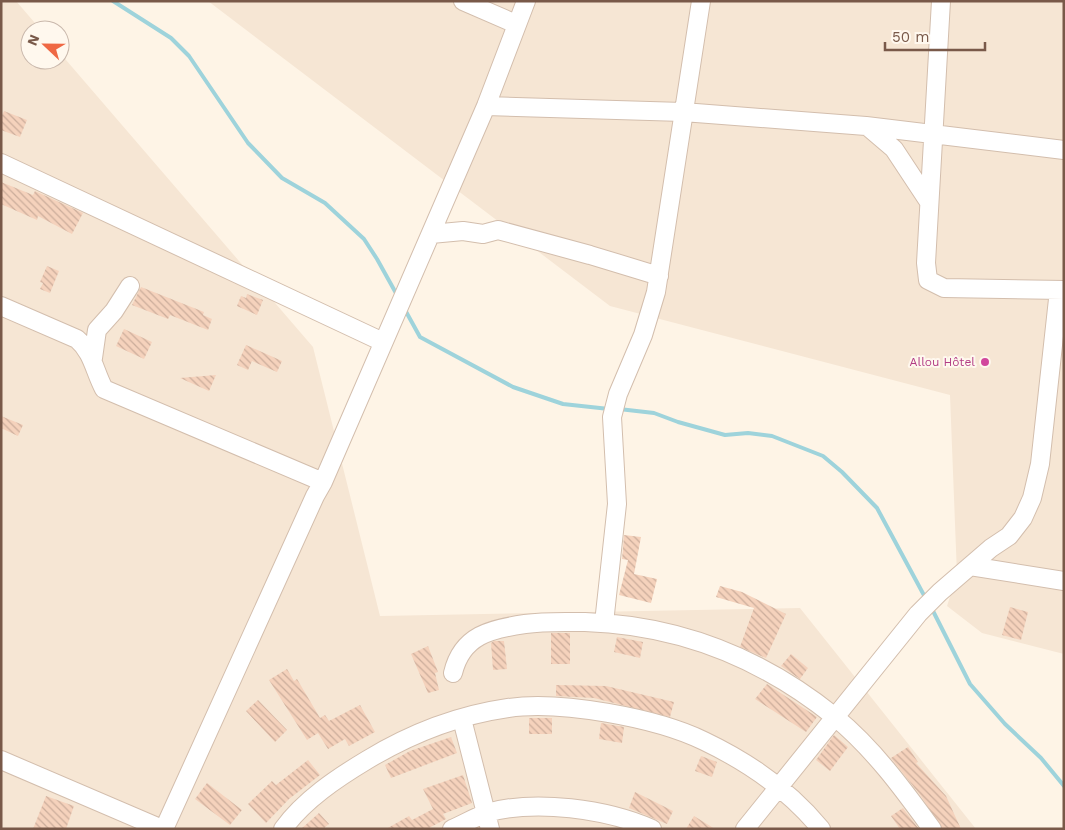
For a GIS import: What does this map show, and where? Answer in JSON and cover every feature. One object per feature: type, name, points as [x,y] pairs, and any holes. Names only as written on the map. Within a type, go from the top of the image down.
[{"type":"street","points":[[463,1],[516,24]]},
{"type":"street","points":[[1,760],[163,829],[323,482],[486,106],[526,1]]},
{"type":"street","points":[[604,623],[617,504],[612,417],[618,394],[643,335],[659,276],[701,1]]},
{"type":"street","points":[[745,829],[918,614],[970,566],[1009,536],[1023,518],[1032,498],[1040,464],[1062,290],[944,288],[928,280],[926,272],[929,202],[941,1]]},
{"type":"street","points":[[486,106],[683,112],[866,126],[1064,150]]},
{"type":"street","points":[[866,126],[894,149],[929,202]]},
{"type":"street","points":[[1,163],[383,342]]},
{"type":"street","points":[[431,234],[463,231],[483,234],[498,230],[659,276]]},
{"type":"street","points":[[93,358],[97,330],[114,311],[130,286]]},
{"type":"street","points":[[1,306],[77,339],[87,348],[93,358],[97,375],[104,389],[267,460],[323,482]]},
{"type":"street","points":[[970,566],[1064,581]]},
{"type":"street","points":[[453,673],[457,659],[467,645],[483,633],[496,628],[542,621],[642,626],[696,640],[722,649],[771,672],[836,718],[883,764],[932,829]]},
{"type":"street","points":[[283,829],[316,795],[355,767],[399,741],[462,719],[509,708],[550,706],[591,710],[628,717],[703,740],[780,787],[821,829]]},
{"type":"street","points":[[462,719],[488,821]]},
{"type":"street","points":[[452,829],[488,821],[516,808],[568,808],[608,813],[652,829]]},
{"type":"shaded area","points":[[1,1],[16,1],[32,20],[20,20],[20,70],[70,70],[70,65],[313,347],[380,616],[800,608],[976,829],[1,829]]},
{"type":"shaded area","points":[[208,1],[1064,1],[1064,654],[982,633],[947,606],[957,575],[950,395],[610,306]]},
{"type":"building","points":[[4,111],[27,120],[20,137],[1,130],[1,118]]},
{"type":"building","points":[[1,182],[33,195],[35,191],[83,213],[72,234],[38,216],[37,220],[1,204]]},
{"type":"building","points":[[47,266],[59,271],[50,293],[40,289],[43,283],[40,282]]},
{"type":"building","points":[[141,287],[204,312],[203,315],[212,319],[208,330],[170,315],[168,319],[132,305]]},
{"type":"building","points":[[247,294],[263,300],[257,315],[237,306],[241,296],[246,298]]},
{"type":"building","points":[[124,329],[152,342],[144,359],[116,346]]},
{"type":"building","points":[[246,345],[282,361],[277,372],[252,361],[248,370],[237,365]]},
{"type":"building","points":[[216,375],[209,391],[180,378]]},
{"type":"building","points":[[1,416],[23,425],[18,436],[1,428]]},
{"type":"building","points":[[624,535],[641,537],[634,574],[657,579],[651,603],[619,595],[628,560],[622,559]]},
{"type":"building","points":[[720,586],[742,592],[786,614],[766,658],[740,647],[754,608],[716,597]]},
{"type":"building","points":[[1010,607],[1028,612],[1021,640],[1002,635]]},
{"type":"building","points":[[551,633],[570,633],[570,664],[551,664]]},
{"type":"building","points":[[617,637],[643,642],[640,658],[614,652]]},
{"type":"building","points":[[494,641],[504,641],[507,669],[493,670],[491,643]]},
{"type":"building","points":[[428,646],[438,672],[435,673],[439,690],[428,693],[411,654]]},
{"type":"building","points":[[791,654],[808,668],[800,679],[781,666]]},
{"type":"building","points":[[287,669],[294,681],[297,679],[320,718],[325,715],[329,721],[360,705],[375,732],[349,746],[345,739],[328,749],[318,733],[307,740],[269,680]]},
{"type":"building","points":[[767,684],[817,717],[806,732],[755,699]]},
{"type":"building","points":[[556,685],[606,686],[674,702],[670,717],[594,698],[556,696]]},
{"type":"building","points":[[258,700],[287,730],[275,742],[246,711]]},
{"type":"building","points":[[529,718],[552,718],[552,734],[529,734]]},
{"type":"building","points":[[601,723],[624,727],[622,743],[599,739]]},
{"type":"building","points":[[834,735],[848,747],[830,771],[816,760]]},
{"type":"building","points":[[451,737],[457,753],[391,778],[385,765],[410,751]]},
{"type":"building","points":[[908,747],[918,762],[916,763],[946,796],[961,829],[942,829],[921,796],[891,758]]},
{"type":"building","points":[[701,756],[717,762],[712,777],[695,771]]},
{"type":"building","points":[[308,760],[320,775],[289,799],[266,823],[248,804],[272,781],[276,785]]},
{"type":"building","points":[[463,775],[472,803],[443,814],[446,819],[427,829],[386,829],[409,816],[412,820],[433,809],[423,789]]},
{"type":"building","points":[[207,783],[242,810],[230,825],[195,799]]},
{"type":"building","points":[[635,792],[673,811],[667,824],[629,808]]},
{"type":"building","points":[[46,796],[74,806],[66,829],[33,829]]},
{"type":"building","points":[[903,808],[919,829],[900,829],[891,816]]},
{"type":"building","points":[[319,813],[329,824],[323,829],[301,829]]},
{"type":"building","points":[[694,816],[715,829],[686,829]]},
{"type":"waterway","points":[[113,1],[171,38],[189,56],[248,143],[282,178],[325,203],[364,239],[397,295]]},
{"type":"waterway","points":[[404,308],[420,337],[513,387],[563,404],[609,409]]},
{"type":"waterway","points":[[619,409],[654,413],[725,435],[748,433],[772,436],[823,456],[842,472],[877,508],[926,599]]},
{"type":"waterway","points":[[931,607],[970,684],[1005,724],[1041,758],[1064,786]]},
{"type":"place","name":"Allou Hôtel","points":[[985,362]]}]
